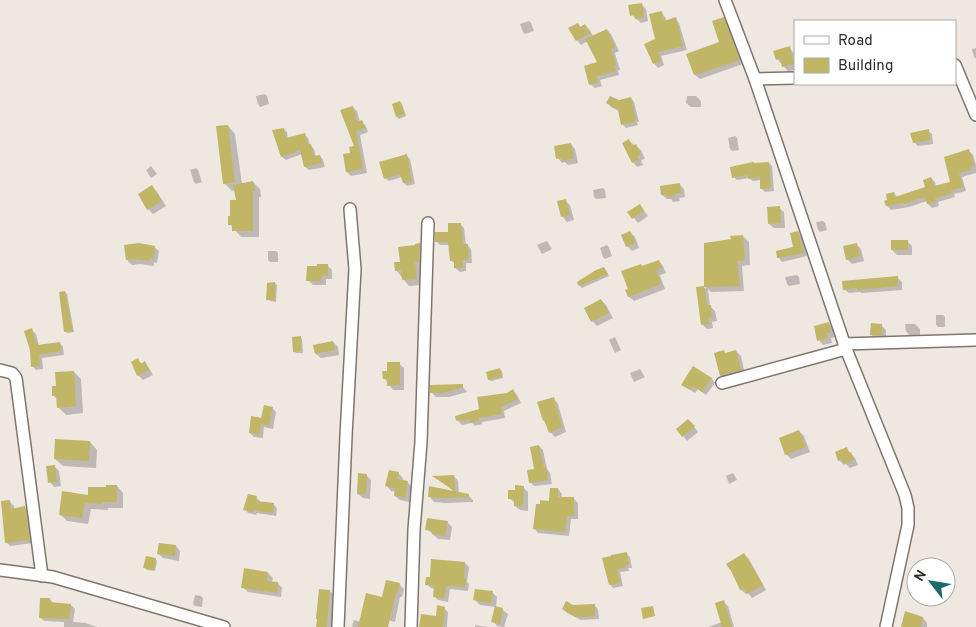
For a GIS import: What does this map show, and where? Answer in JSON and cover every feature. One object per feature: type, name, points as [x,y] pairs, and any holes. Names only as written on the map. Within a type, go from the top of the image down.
[{"type":"street","points":[[725,0],[755,79],[845,347],[908,508],[908,525],[886,627]]},
{"type":"street","points":[[956,67],[976,115]]},
{"type":"street","points":[[755,79],[794,78]]},
{"type":"street","points":[[338,627],[355,269],[350,209]]},
{"type":"street","points":[[411,627],[428,223]]},
{"type":"street","points":[[722,383],[845,347],[976,340]]},
{"type":"street","points":[[0,370],[12,373],[16,378],[42,576]]},
{"type":"street","points":[[0,570],[53,578],[224,627]]},
{"type":"building","points":[[642,3],[644,17],[635,19],[634,15],[630,16],[628,5]]},
{"type":"building","points":[[662,11],[664,21],[676,17],[683,46],[658,52],[661,61],[653,64],[644,44],[655,39],[649,14]]},
{"type":"building","points":[[724,17],[740,60],[694,75],[686,54],[719,42],[712,21]]},
{"type":"building","points":[[578,23],[580,27],[585,24],[590,33],[576,41],[568,28]]},
{"type":"building","points":[[607,29],[615,47],[611,48],[616,71],[596,76],[598,82],[589,85],[584,66],[597,62],[585,39]]},
{"type":"building","points":[[790,46],[794,64],[782,67],[780,58],[776,60],[773,51]]},
{"type":"building","points":[[610,96],[619,100],[631,97],[635,122],[621,125],[618,110],[606,103]]},
{"type":"building","points":[[400,101],[405,114],[396,117],[392,104]]},
{"type":"building","points":[[353,106],[357,122],[362,120],[365,128],[356,131],[363,169],[346,172],[343,154],[350,153],[349,147],[354,146],[340,110]]},
{"type":"building","points":[[228,125],[235,182],[223,184],[216,126]]},
{"type":"building","points":[[284,128],[286,138],[305,133],[308,145],[311,144],[314,156],[320,155],[322,163],[304,167],[300,150],[281,157],[272,130]]},
{"type":"building","points":[[929,129],[930,140],[913,143],[910,133]]},
{"type":"building","points":[[629,139],[632,146],[636,144],[641,154],[637,156],[639,160],[632,163],[622,143]]},
{"type":"building","points":[[571,143],[574,158],[562,161],[561,158],[556,159],[554,146]]},
{"type":"building","points":[[969,149],[974,165],[970,167],[971,170],[959,173],[963,187],[951,190],[952,193],[935,198],[936,202],[927,204],[925,197],[904,204],[886,206],[884,201],[887,200],[886,194],[894,192],[895,197],[925,187],[923,180],[931,177],[934,186],[950,182],[944,157]]},
{"type":"building","points":[[407,154],[412,181],[403,183],[400,174],[384,179],[379,162]]},
{"type":"building","points":[[753,162],[769,162],[771,188],[760,189],[760,177],[748,179],[748,175],[732,178],[730,167]]},
{"type":"building","points":[[253,181],[255,190],[253,191],[253,231],[232,231],[232,225],[228,225],[228,216],[230,216],[230,200],[236,200],[233,185]]},
{"type":"building","points":[[680,183],[681,193],[667,197],[667,195],[661,195],[660,186]]},
{"type":"building","points":[[152,185],[162,201],[147,210],[138,194]]},
{"type":"building","points":[[566,199],[570,215],[561,217],[557,201]]},
{"type":"building","points":[[640,204],[644,211],[632,219],[627,212]]},
{"type":"building","points":[[780,206],[781,223],[768,224],[767,207]]},
{"type":"building","points":[[448,223],[461,223],[463,244],[468,244],[469,259],[462,260],[463,268],[454,268],[454,261],[450,261],[448,242],[435,242],[435,232],[448,232]]},
{"type":"building","points":[[630,231],[636,243],[626,247],[621,235]]},
{"type":"building","points":[[798,231],[804,253],[777,258],[776,251],[793,247],[790,233]]},
{"type":"building","points":[[743,235],[745,260],[737,261],[740,286],[704,287],[704,243],[731,239],[730,236]]},
{"type":"building","points":[[891,240],[908,240],[908,250],[891,250]]},
{"type":"building","points":[[139,243],[155,246],[153,259],[150,258],[149,261],[126,260],[124,245]]},
{"type":"building","points":[[420,243],[419,262],[415,262],[417,279],[402,280],[401,270],[395,271],[394,262],[400,262],[398,247]]},
{"type":"building","points":[[857,243],[860,256],[846,260],[843,246]]},
{"type":"building","points":[[659,260],[662,268],[656,270],[661,284],[628,297],[625,290],[628,289],[621,271]]},
{"type":"building","points":[[317,264],[328,264],[328,275],[322,275],[321,281],[306,281],[307,266],[317,266]]},
{"type":"building","points":[[604,267],[608,274],[579,286],[577,282]]},
{"type":"building","points":[[898,276],[898,286],[843,290],[842,281]]},
{"type":"building","points":[[275,282],[275,300],[266,300],[267,283]]},
{"type":"building","points":[[704,286],[707,306],[711,305],[712,317],[708,318],[709,324],[701,325],[696,287]]},
{"type":"building","points":[[65,291],[73,331],[64,332],[59,292]]},
{"type":"building","points":[[601,299],[609,313],[591,322],[584,308]]},
{"type":"building","points":[[829,322],[831,332],[827,333],[828,338],[817,341],[814,326]]},
{"type":"building","points":[[871,323],[882,324],[882,335],[870,335]]},
{"type":"building","points":[[32,328],[38,345],[60,342],[61,351],[39,355],[40,366],[31,367],[30,350],[24,331]]},
{"type":"building","points":[[301,336],[301,351],[293,352],[292,337]]},
{"type":"building","points":[[333,341],[335,350],[315,354],[313,345]]},
{"type":"building","points":[[724,350],[725,353],[736,350],[741,370],[720,376],[714,353]]},
{"type":"building","points":[[138,358],[141,364],[145,361],[149,370],[137,376],[131,362]]},
{"type":"building","points":[[387,362],[400,362],[400,385],[387,386],[387,379],[383,379],[382,371],[387,371]]},
{"type":"building","points":[[693,366],[712,378],[702,392],[693,386],[690,390],[681,385]]},
{"type":"building","points":[[500,368],[502,376],[488,380],[486,372]]},
{"type":"building","points":[[74,371],[76,406],[57,408],[56,395],[52,396],[52,386],[56,386],[55,372]]},
{"type":"building","points":[[463,384],[463,387],[443,393],[430,393],[430,385]]},
{"type":"building","points":[[513,389],[518,399],[501,407],[502,414],[478,418],[479,421],[470,423],[469,419],[456,421],[455,416],[479,409],[477,397],[507,393]]},
{"type":"building","points":[[554,397],[562,427],[549,433],[537,402]]},
{"type":"building","points":[[264,405],[273,407],[269,425],[261,424],[259,434],[249,433],[251,416],[261,418]]},
{"type":"building","points":[[688,419],[695,426],[682,437],[676,429]]},
{"type":"building","points":[[799,430],[806,447],[785,455],[779,438]]},
{"type":"building","points":[[55,439],[90,441],[89,461],[54,459]]},
{"type":"building","points":[[539,445],[548,480],[529,483],[527,470],[534,469],[530,447]]},
{"type":"building","points":[[847,447],[854,460],[844,464],[842,459],[838,461],[835,452]]},
{"type":"building","points":[[55,465],[57,482],[48,483],[46,466]]},
{"type":"building","points":[[389,470],[399,472],[398,479],[408,481],[405,498],[394,496],[395,488],[385,486]]},
{"type":"building","points":[[358,473],[367,474],[366,494],[357,494]]},
{"type":"building","points":[[454,475],[455,491],[432,476]]},
{"type":"building","points":[[106,485],[117,485],[117,502],[103,502],[102,504],[85,503],[82,518],[59,515],[62,491],[88,495],[88,487],[106,487]]},
{"type":"building","points":[[515,485],[524,486],[523,506],[514,506],[514,499],[508,499],[508,490],[515,490]]},
{"type":"building","points":[[429,486],[469,494],[469,497],[428,497]]},
{"type":"building","points":[[550,488],[558,488],[558,497],[574,497],[574,516],[567,516],[565,532],[533,529],[536,504],[540,504],[540,500],[549,501]]},
{"type":"building","points":[[248,494],[257,496],[256,501],[274,503],[273,513],[243,510]]},
{"type":"building","points":[[10,500],[11,509],[25,506],[30,540],[5,543],[1,501]]},
{"type":"building","points":[[427,518],[448,521],[445,536],[432,534],[432,531],[425,530]]},
{"type":"building","points":[[159,543],[176,545],[175,556],[157,554]]},
{"type":"building","points":[[627,552],[629,564],[625,565],[626,567],[617,569],[620,583],[609,585],[602,558]]},
{"type":"building","points":[[744,553],[763,585],[747,594],[744,588],[740,590],[726,564]]},
{"type":"building","points":[[146,556],[156,558],[154,570],[143,568]]},
{"type":"building","points":[[431,559],[465,562],[465,587],[446,586],[444,598],[433,597],[434,586],[425,585],[426,577],[430,577]]},
{"type":"building","points":[[244,568],[268,572],[267,581],[278,582],[277,593],[241,588]]},
{"type":"building","points":[[386,580],[400,583],[388,627],[358,627],[366,593],[382,597]]},
{"type":"building","points":[[319,589],[330,590],[327,627],[316,627]]},
{"type":"building","points":[[475,589],[493,591],[491,603],[473,600]]},
{"type":"building","points":[[40,598],[50,598],[50,602],[71,604],[69,619],[39,618]]},
{"type":"building","points":[[724,600],[732,627],[722,627],[715,603]]},
{"type":"building","points":[[566,601],[573,605],[595,604],[595,616],[576,617],[562,609]]},
{"type":"building","points":[[437,605],[445,607],[443,627],[419,627],[421,614],[436,616]]},
{"type":"building","points":[[495,606],[503,608],[500,624],[491,622]]},
{"type":"building","points":[[653,606],[655,616],[643,619],[641,608]]},
{"type":"building","points":[[905,611],[923,617],[921,627],[901,627]]}]
